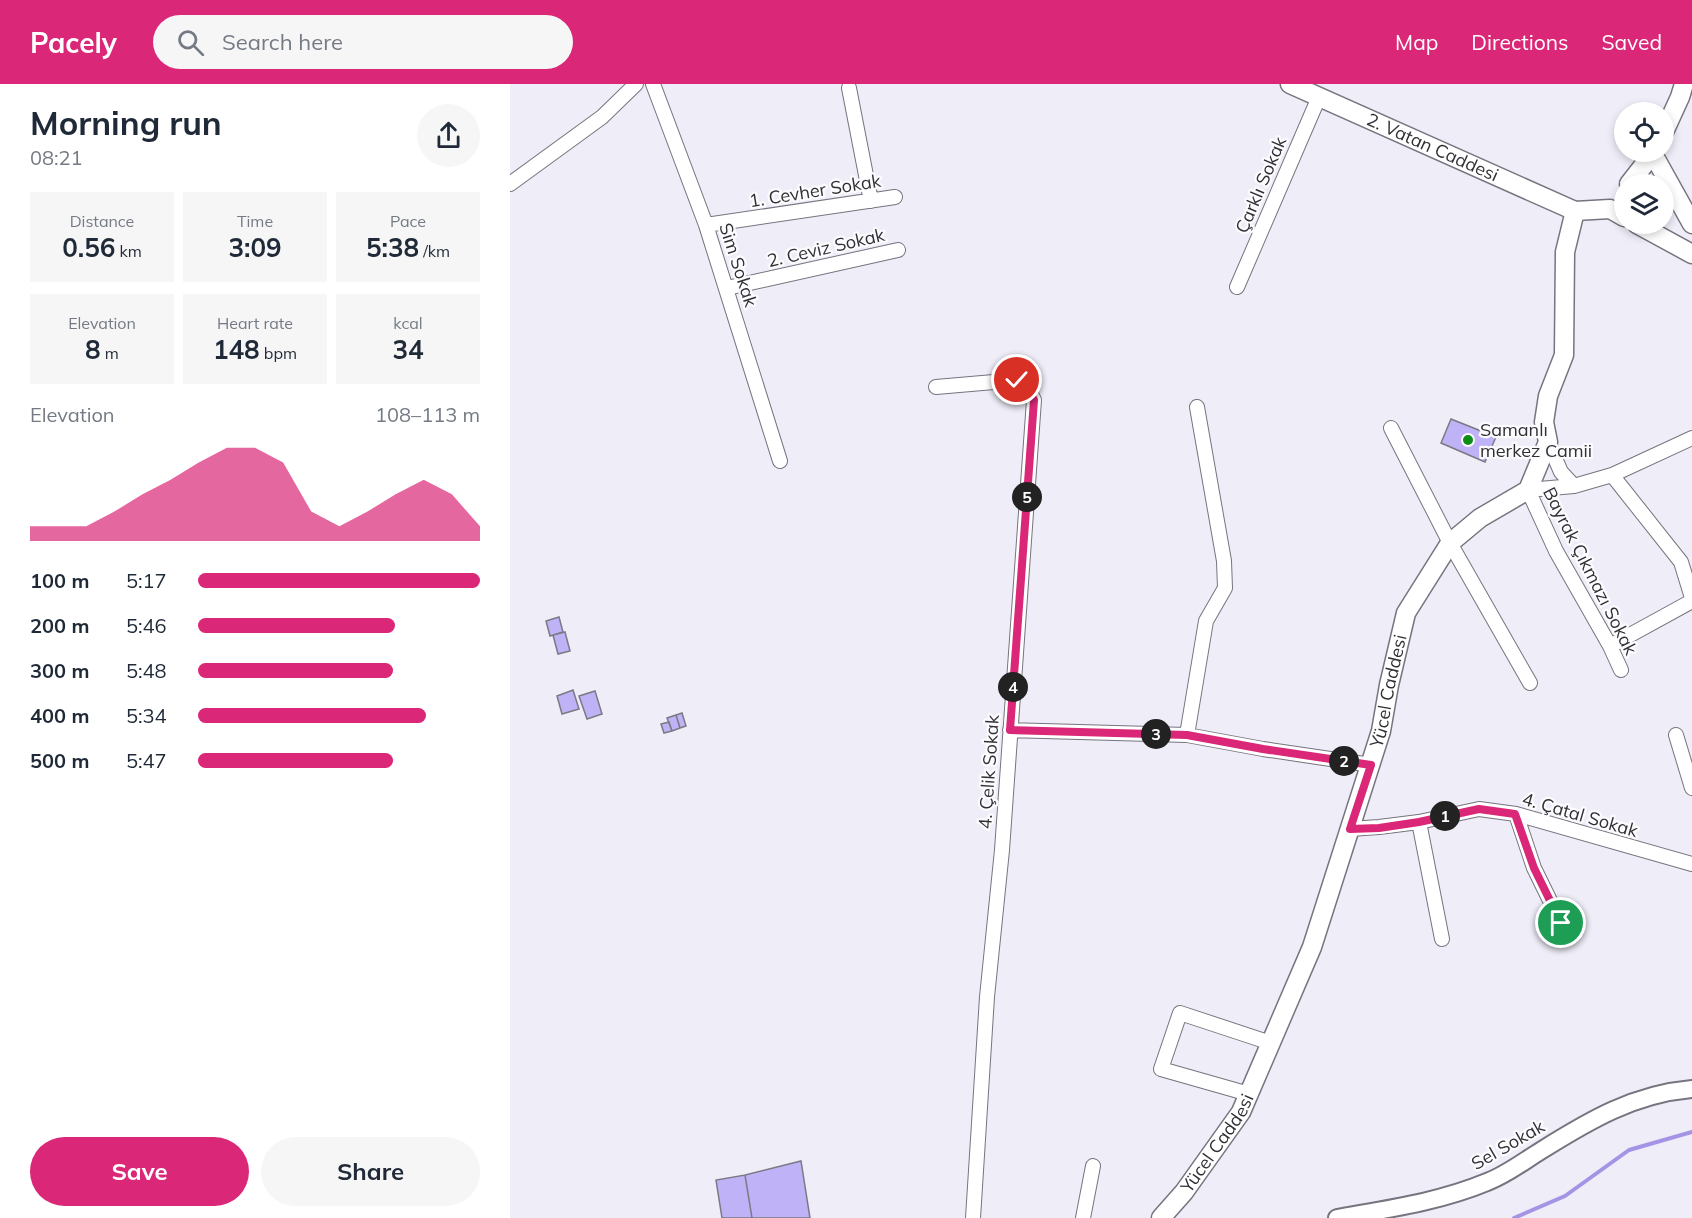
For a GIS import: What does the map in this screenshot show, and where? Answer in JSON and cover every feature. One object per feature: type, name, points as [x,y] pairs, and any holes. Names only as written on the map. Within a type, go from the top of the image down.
[{"type":"main road","name":"2. Vatan Caddesi","points":[[1290,84],[1575,211]]},
{"type":"main road","points":[[1674,110],[1684,84]]},
{"type":"main road","points":[[1637,174],[1647,162]]},
{"type":"main road","points":[[1659,162],[1692,224]]},
{"type":"main road","points":[[1528,490],[1548,442],[1544,422],[1548,396],[1564,355],[1565,252],[1575,211],[1614,213]]},
{"type":"main road","points":[[1655,234],[1692,254]]},
{"type":"main road","name":"Yücel Caddesi","points":[[1161,1218],[1184,1192],[1241,1112],[1312,947],[1382,731],[1389,685],[1406,613],[1450,543],[1480,518],[1528,490]]},
{"type":"street","points":[[510,184],[602,117],[636,84]]},
{"type":"street","name":"Sim Sokak","points":[[653,84],[706,225],[780,461]]},
{"type":"street","points":[[849,88],[871,201]]},
{"type":"street","name":"Çarklı Sokak","points":[[1237,287],[1319,97]]},
{"type":"street","name":"1. Cevher Sokak","points":[[706,225],[895,197]]},
{"type":"street","name":"2. Ceviz Sokak","points":[[727,288],[898,250]]},
{"type":"street","name":"4. Çelik Sokak","points":[[936,387],[1017,380],[1028,388],[1034,400],[1002,850],[987,997],[974,1218]]},
{"type":"street","points":[[1187,735],[1206,621],[1225,588],[1224,561],[1197,407]]},
{"type":"street","points":[[1391,428],[1450,543],[1530,684]]},
{"type":"street","points":[[1528,490],[1574,486],[1612,475],[1692,438]]},
{"type":"street","points":[[1548,442],[1560,472],[1574,486]]},
{"type":"street","points":[[1610,646],[1692,600],[1681,562],[1612,475]]},
{"type":"street","name":"Bayrak Çıkmazı Sokak","points":[[1528,490],[1556,551],[1610,646],[1621,670]]},
{"type":"street","points":[[1010,730],[1187,735],[1371,765]]},
{"type":"street","points":[[1676,735],[1692,788]]},
{"type":"street","name":"4. Çatal Sokak","points":[[1350,829],[1379,828],[1419,822],[1479,809],[1515,814],[1692,864]]},
{"type":"street","points":[[1515,814],[1534,868],[1561,923]]},
{"type":"street","points":[[1419,822],[1442,939]]},
{"type":"street","points":[[1249,1095],[1161,1069],[1180,1014],[1271,1043]]},
{"type":"street","name":"Sel Sokak","points":[[1337,1218],[1438,1200],[1489,1182],[1577,1128],[1620,1105],[1672,1090],[1692,1089]]},
{"type":"street","points":[[1083,1218],[1094,1166]]},
{"type":"building","name":"Samanlı merkez Camii","points":[[1451,419],[1496,437],[1485,462],[1441,443]]},
{"type":"building","points":[[559,617],[563,632],[550,636],[546,621]]},
{"type":"building","points":[[565,632],[570,651],[558,654],[553,635]]},
{"type":"building","points":[[573,690],[579,709],[562,714],[557,696]]},
{"type":"building","points":[[595,691],[602,714],[587,719],[579,696]]},
{"type":"building","points":[[682,713],[686,726],[680,728],[676,715]]},
{"type":"building","points":[[676,715],[680,728],[672,731],[667,718]]},
{"type":"building","points":[[669,722],[672,731],[664,733],[661,724]]},
{"type":"building","points":[[801,1161],[810,1218],[752,1218],[745,1175]]},
{"type":"building","points":[[745,1175],[752,1218],[722,1218],[716,1180]]},
{"type":"waterway","points":[[1514,1218],[1565,1196],[1629,1150],[1692,1132]]},
{"type":"place","name":"Samanlı merkez Camii","points":[[1468,440]]},
{"type":"route","points":[[1017,380],[1028,388],[1034,400],[1010,730],[1187,735],[1371,765],[1350,829],[1379,828],[1419,822],[1479,809],[1515,814],[1534,868],[1561,923]]}]
